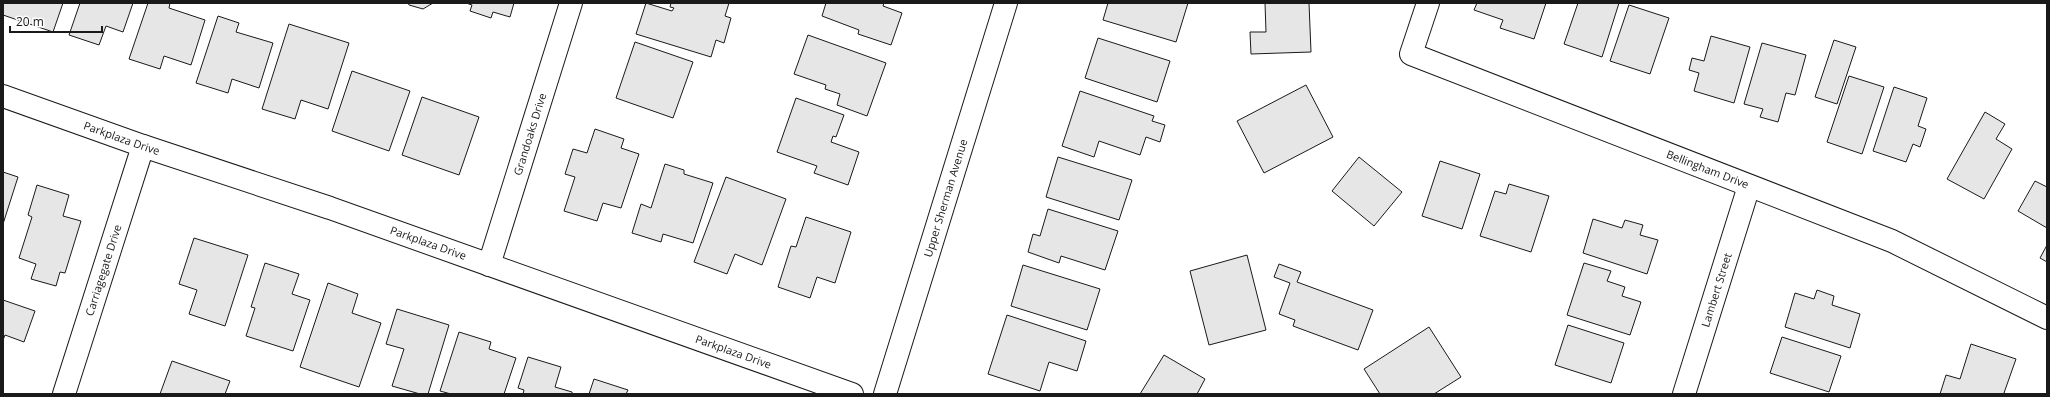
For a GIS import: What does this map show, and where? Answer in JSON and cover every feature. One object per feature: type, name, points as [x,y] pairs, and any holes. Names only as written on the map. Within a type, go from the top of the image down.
[{"type":"street","name":"Grandoaks Drive","points":[[490,265],[571,3]]},
{"type":"street","name":"Upper Sherman Avenue","points":[[886,394],[1006,3]]},
{"type":"street","name":"Bellingham Drive","points":[[1428,3],[1411,54],[1892,241],[2047,318]]},
{"type":"street","name":"Parkplaza Drive","points":[[3,96],[143,146],[330,208],[852,394]]},
{"type":"street","name":"Carriagegate Drive","points":[[64,394],[143,146]]},
{"type":"street","name":"Lambert Street","points":[[1684,394],[1748,186]]},
{"type":"building","points":[[3,3],[63,3],[53,32],[3,15]]},
{"type":"building","points":[[80,3],[133,3],[123,32],[106,26],[99,45],[69,35]]},
{"type":"building","points":[[148,3],[170,3],[169,8],[205,20],[191,65],[164,56],[160,69],[129,59]]},
{"type":"building","points":[[408,3],[433,3],[423,9],[409,5]]},
{"type":"building","points":[[466,3],[514,3],[510,17],[493,12],[491,18],[470,11],[472,5]]},
{"type":"building","points":[[646,3],[672,11],[674,8],[670,7],[671,3],[729,3],[725,16],[731,18],[724,43],[716,40],[711,57],[636,34]]},
{"type":"building","points":[[826,3],[884,3],[883,6],[902,13],[891,45],[858,34],[859,30],[822,16]]},
{"type":"building","points":[[1108,3],[1188,3],[1176,42],[1103,20]]},
{"type":"building","points":[[1265,3],[1309,3],[1311,52],[1251,54],[1250,32],[1266,32]]},
{"type":"building","points":[[1477,3],[1546,3],[1534,39],[1500,28],[1503,20],[1474,10]]},
{"type":"building","points":[[1578,3],[1619,3],[1602,57],[1564,44]]},
{"type":"building","points":[[1629,5],[1669,18],[1650,74],[1610,61]]},
{"type":"building","points":[[218,16],[239,23],[236,32],[273,43],[259,88],[232,79],[228,93],[196,83]]},
{"type":"building","points":[[289,24],[349,43],[328,109],[301,100],[295,119],[262,109]]},
{"type":"building","points":[[808,35],[886,63],[867,116],[837,105],[840,94],[825,89],[826,85],[794,74]]},
{"type":"building","points":[[1711,36],[1750,47],[1734,103],[1694,91],[1699,73],[1689,70],[1692,58],[1704,61]]},
{"type":"building","points":[[1098,38],[1170,61],[1157,102],[1085,78]]},
{"type":"building","points":[[1834,40],[1856,47],[1837,104],[1815,97]]},
{"type":"building","points":[[635,42],[693,62],[673,118],[616,98]]},
{"type":"building","points":[[1762,43],[1806,55],[1795,95],[1786,93],[1778,122],[1760,117],[1763,109],[1744,104]]},
{"type":"building","points":[[352,71],[410,91],[389,151],[332,131]]},
{"type":"building","points":[[1849,76],[1884,87],[1862,154],[1827,142]]},
{"type":"building","points":[[1306,85],[1333,137],[1264,173],[1237,121]]},
{"type":"building","points":[[1894,87],[1927,98],[1918,126],[1926,129],[1920,147],[1913,144],[1906,162],[1873,151]]},
{"type":"building","points":[[1080,91],[1154,116],[1152,121],[1165,125],[1160,142],[1146,137],[1140,155],[1099,141],[1094,157],[1062,146]]},
{"type":"building","points":[[422,97],[479,117],[459,175],[402,155]]},
{"type":"building","points":[[796,98],[844,115],[836,137],[833,136],[831,142],[859,152],[848,185],[814,173],[817,166],[777,152]]},
{"type":"building","points":[[1985,112],[2005,124],[1996,139],[2012,149],[1984,199],[1947,179]]},
{"type":"building","points":[[595,129],[624,139],[621,148],[639,154],[621,208],[603,203],[597,221],[564,211],[575,177],[565,174],[573,149],[587,153]]},
{"type":"building","points":[[1058,157],[1132,180],[1119,220],[1046,197]]},
{"type":"building","points":[[1359,157],[1402,192],[1374,226],[1332,191]]},
{"type":"building","points":[[1440,161],[1480,174],[1462,229],[1422,216]]},
{"type":"building","points":[[665,164],[684,170],[684,174],[713,183],[693,243],[663,234],[661,242],[632,233],[641,204],[651,208]]},
{"type":"building","points":[[3,172],[18,177],[3,224]]},
{"type":"building","points":[[726,177],[786,199],[762,265],[735,254],[727,274],[694,262]]},
{"type":"building","points":[[2035,181],[2047,187],[2047,228],[2018,211]]},
{"type":"building","points":[[1509,184],[1549,196],[1531,252],[1480,236],[1495,191],[1506,194]]},
{"type":"building","points":[[37,185],[69,195],[63,216],[81,221],[65,273],[60,272],[56,286],[31,279],[36,264],[19,258],[32,217],[28,215]]},
{"type":"building","points":[[1048,209],[1118,231],[1105,270],[1061,256],[1059,263],[1028,252],[1033,234],[1040,236]]},
{"type":"building","points":[[806,217],[851,232],[835,283],[817,277],[810,298],[778,287],[791,246],[796,247]]},
{"type":"building","points":[[1593,219],[1622,228],[1625,220],[1643,225],[1640,235],[1658,240],[1647,274],[1583,253]]},
{"type":"building","points":[[194,238],[248,255],[225,326],[189,314],[197,290],[179,284]]},
{"type":"building","points":[[2047,245],[2047,262],[2040,258]]},
{"type":"building","points":[[1247,255],[1266,330],[1209,345],[1190,271]]},
{"type":"building","points":[[265,263],[299,274],[292,294],[310,300],[293,351],[246,336],[255,308],[251,307]]},
{"type":"building","points":[[1584,263],[1611,271],[1607,281],[1625,287],[1622,296],[1641,302],[1630,335],[1567,315]]},
{"type":"building","points":[[1279,264],[1301,272],[1297,282],[1373,310],[1358,350],[1293,326],[1295,320],[1279,314],[1290,283],[1274,277]]},
{"type":"building","points":[[1023,265],[1100,289],[1087,330],[1011,306]]},
{"type":"building","points":[[328,283],[358,294],[352,313],[381,323],[359,387],[300,367]]},
{"type":"building","points":[[1817,290],[1834,296],[1832,305],[1860,314],[1850,348],[1785,327],[1795,293],[1814,299]]},
{"type":"building","points":[[3,300],[35,311],[24,342],[5,335],[3,340]]},
{"type":"building","points":[[397,309],[449,325],[428,394],[420,394],[392,386],[404,349],[386,344]]},
{"type":"building","points":[[1007,315],[1086,341],[1077,371],[1049,362],[1040,391],[988,374]]},
{"type":"building","points":[[1568,325],[1624,343],[1611,383],[1555,365]]},
{"type":"building","points":[[1429,327],[1461,377],[1434,394],[1380,394],[1364,369]]},
{"type":"building","points":[[459,332],[491,342],[489,349],[516,358],[504,394],[451,394],[440,391]]},
{"type":"building","points":[[1782,337],[1841,356],[1829,392],[1770,373]]},
{"type":"building","points":[[1971,344],[2016,359],[2004,393],[2007,394],[1940,394],[1946,375],[1960,379]]},
{"type":"building","points":[[1164,355],[1205,379],[1197,394],[1140,394]]},
{"type":"building","points":[[528,357],[561,367],[555,387],[572,392],[572,394],[523,394],[524,390],[518,388]]},
{"type":"building","points":[[172,361],[230,381],[225,394],[160,394]]},
{"type":"building","points":[[594,379],[628,390],[626,394],[589,394]]}]
